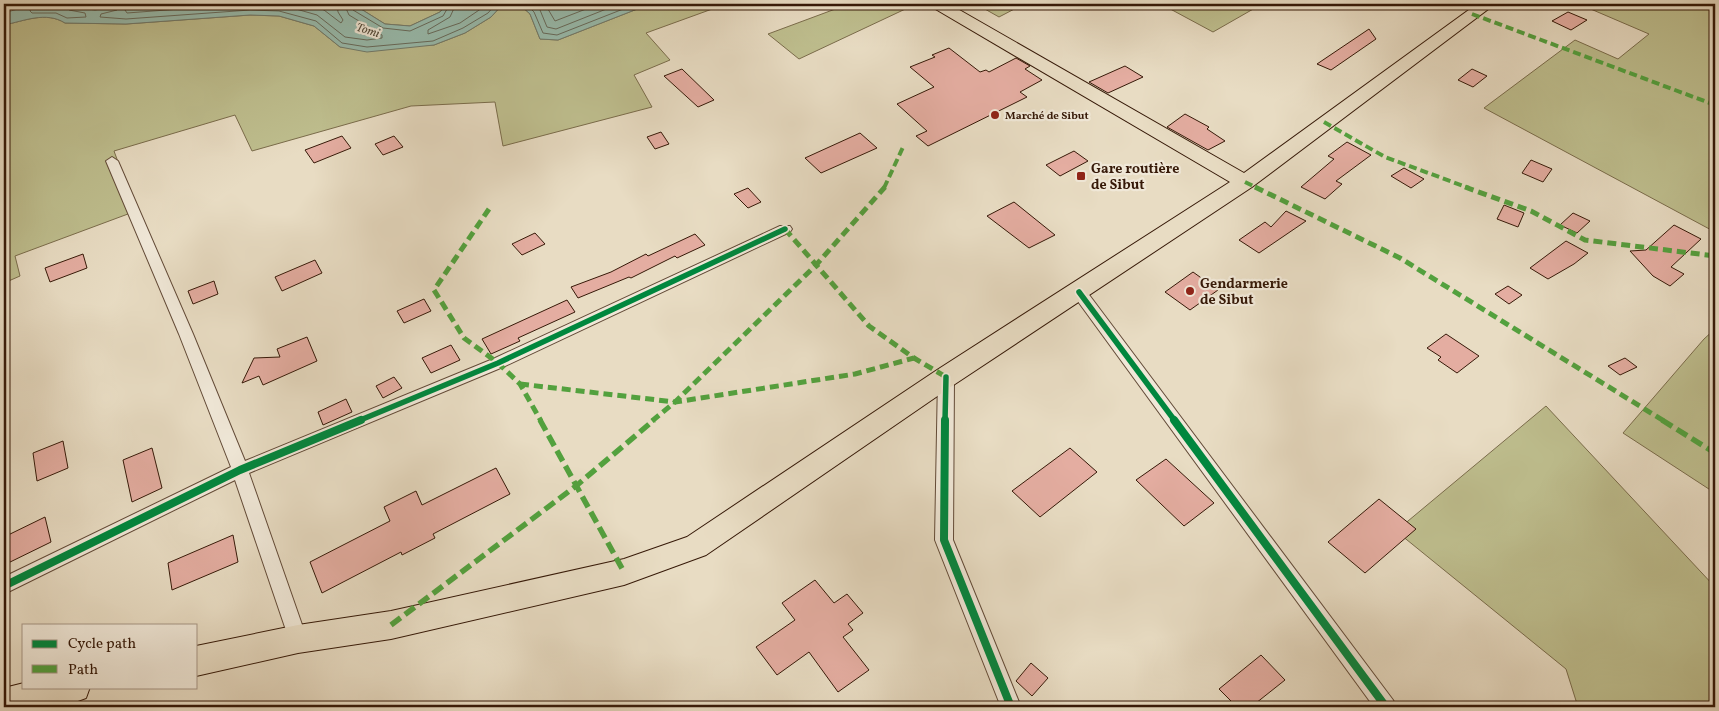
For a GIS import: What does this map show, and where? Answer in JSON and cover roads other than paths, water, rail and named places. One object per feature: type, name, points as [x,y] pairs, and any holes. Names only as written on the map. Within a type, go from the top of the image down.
[{"type":"main road","points":[[938,4],[1245,182]]},
{"type":"main road","points":[[198,661],[298,639],[391,625],[624,572],[696,546],[946,377],[1245,182],[1488,4]]},
{"type":"main road","points":[[4,703],[71,688]]},
{"type":"street","points":[[112,161],[186,334],[240,470],[298,639]]},
{"type":"street","points":[[4,586],[240,470],[498,362],[785,229]]},
{"type":"street","points":[[1079,292],[1386,707]]},
{"type":"street","points":[[946,377],[944,540],[1011,707]]},
{"type":"water","name":"Tomi","points":[[35,4],[56,4],[95,10],[127,4],[353,4],[385,24],[410,26],[440,12],[447,4],[508,4],[502,5],[491,17],[465,33],[434,45],[367,52],[340,47],[314,26],[279,16],[250,15],[126,24],[65,23],[58,19],[43,17],[4,25],[4,13]]},
{"type":"water","points":[[519,4],[650,4],[558,40],[540,39],[530,14]]},
{"type":"place","name":"Marché de Sibut","points":[[995,115]]},
{"type":"place","name":"Gare routière de Sibut","points":[[1081,176]]},
{"type":"place","name":"Gendarmerie de Sibut","points":[[1190,291]]}]
